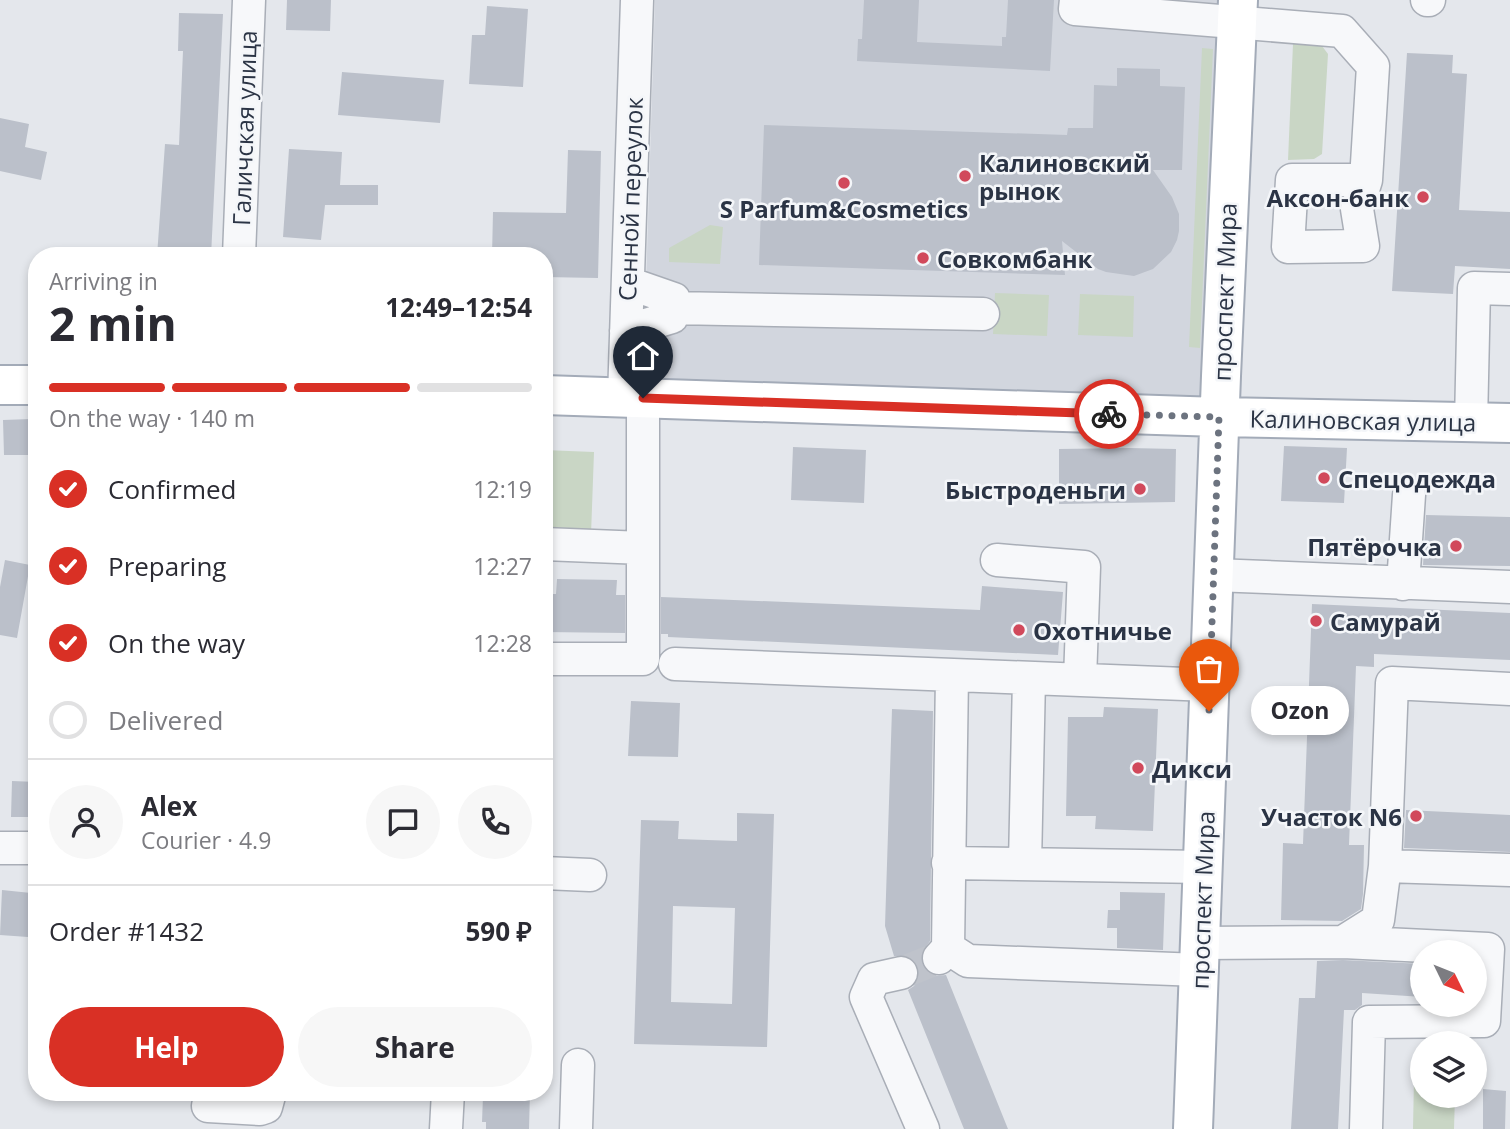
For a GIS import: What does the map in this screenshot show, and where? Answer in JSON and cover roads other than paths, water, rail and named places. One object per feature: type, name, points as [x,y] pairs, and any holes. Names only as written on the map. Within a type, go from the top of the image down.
[{"type":"main road","name":"проспект Мира","points":[[1193,1129],[1237,11]]},
{"type":"main road","points":[[0,384],[28,385]]},
{"type":"main road","name":"Калиновская улица","points":[[553,395],[1219,417],[1510,423]]},
{"type":"street","name":"Галичская улица","points":[[239,247],[249,0]]},
{"type":"street","name":"Сенной переулок","points":[[553,659],[643,659],[643,548],[634,398],[626,331],[637,0]]},
{"type":"street","points":[[1076,0],[1075,9],[1237,11],[1342,31],[1373,66],[1366,180]]},
{"type":"street","points":[[626,331],[672,317],[674,299],[628,283]]},
{"type":"street","points":[[1471,423],[1474,288],[1510,289]]},
{"type":"street","points":[[673,308],[983,314]]},
{"type":"street","points":[[1403,584],[1409,495]]},
{"type":"street","points":[[553,544],[643,548]]},
{"type":"street","points":[[997,561],[1084,567],[1080,680]]},
{"type":"street","points":[[1213,575],[1510,587]]},
{"type":"street","points":[[675,664],[1210,684]]},
{"type":"street","points":[[952,675],[944,953],[968,961],[1200,956],[1343,942],[1488,949],[1484,1021],[1369,1022],[1366,1129]]},
{"type":"street","points":[[1025,864],[1029,678]]},
{"type":"street","points":[[1343,942],[1378,920],[1385,866],[1392,684],[1510,690]]},
{"type":"street","points":[[0,848],[28,848]]},
{"type":"street","points":[[948,863],[1203,867]]},
{"type":"street","points":[[1385,866],[1510,870]]},
{"type":"street","points":[[553,873],[590,875]]},
{"type":"street","points":[[901,973],[874,979],[866,997],[923,1129]]},
{"type":"street","points":[[576,1129],[578,1065]]},
{"type":"street","points":[[208,1109],[260,1109],[266,1107],[268,1101]]},
{"type":"street","points":[[446,1129],[448,1101]]},
{"type":"tunnel","points":[[901,973],[939,958]]},
{"type":"place","name":"Калиновский рынок","points":[[965,176]]},
{"type":"place","name":"S Parfum&Cosmetics","points":[[844,183]]},
{"type":"place","name":"Аксон-банк","points":[[1423,197]]},
{"type":"place","name":"Совкомбанк","points":[[923,258]]},
{"type":"place","name":"Спецодежда","points":[[1324,478]]},
{"type":"place","name":"Быстроденьги","points":[[1140,489]]},
{"type":"place","name":"Пятёрочка","points":[[1456,546]]},
{"type":"place","name":"Самурай","points":[[1316,621]]},
{"type":"place","name":"Охотничье","points":[[1019,630]]},
{"type":"place","name":"Ozon","points":[[1209,711]]},
{"type":"place","name":"Дикси","points":[[1138,768]]},
{"type":"place","name":"Участок N6","points":[[1416,816]]}]
